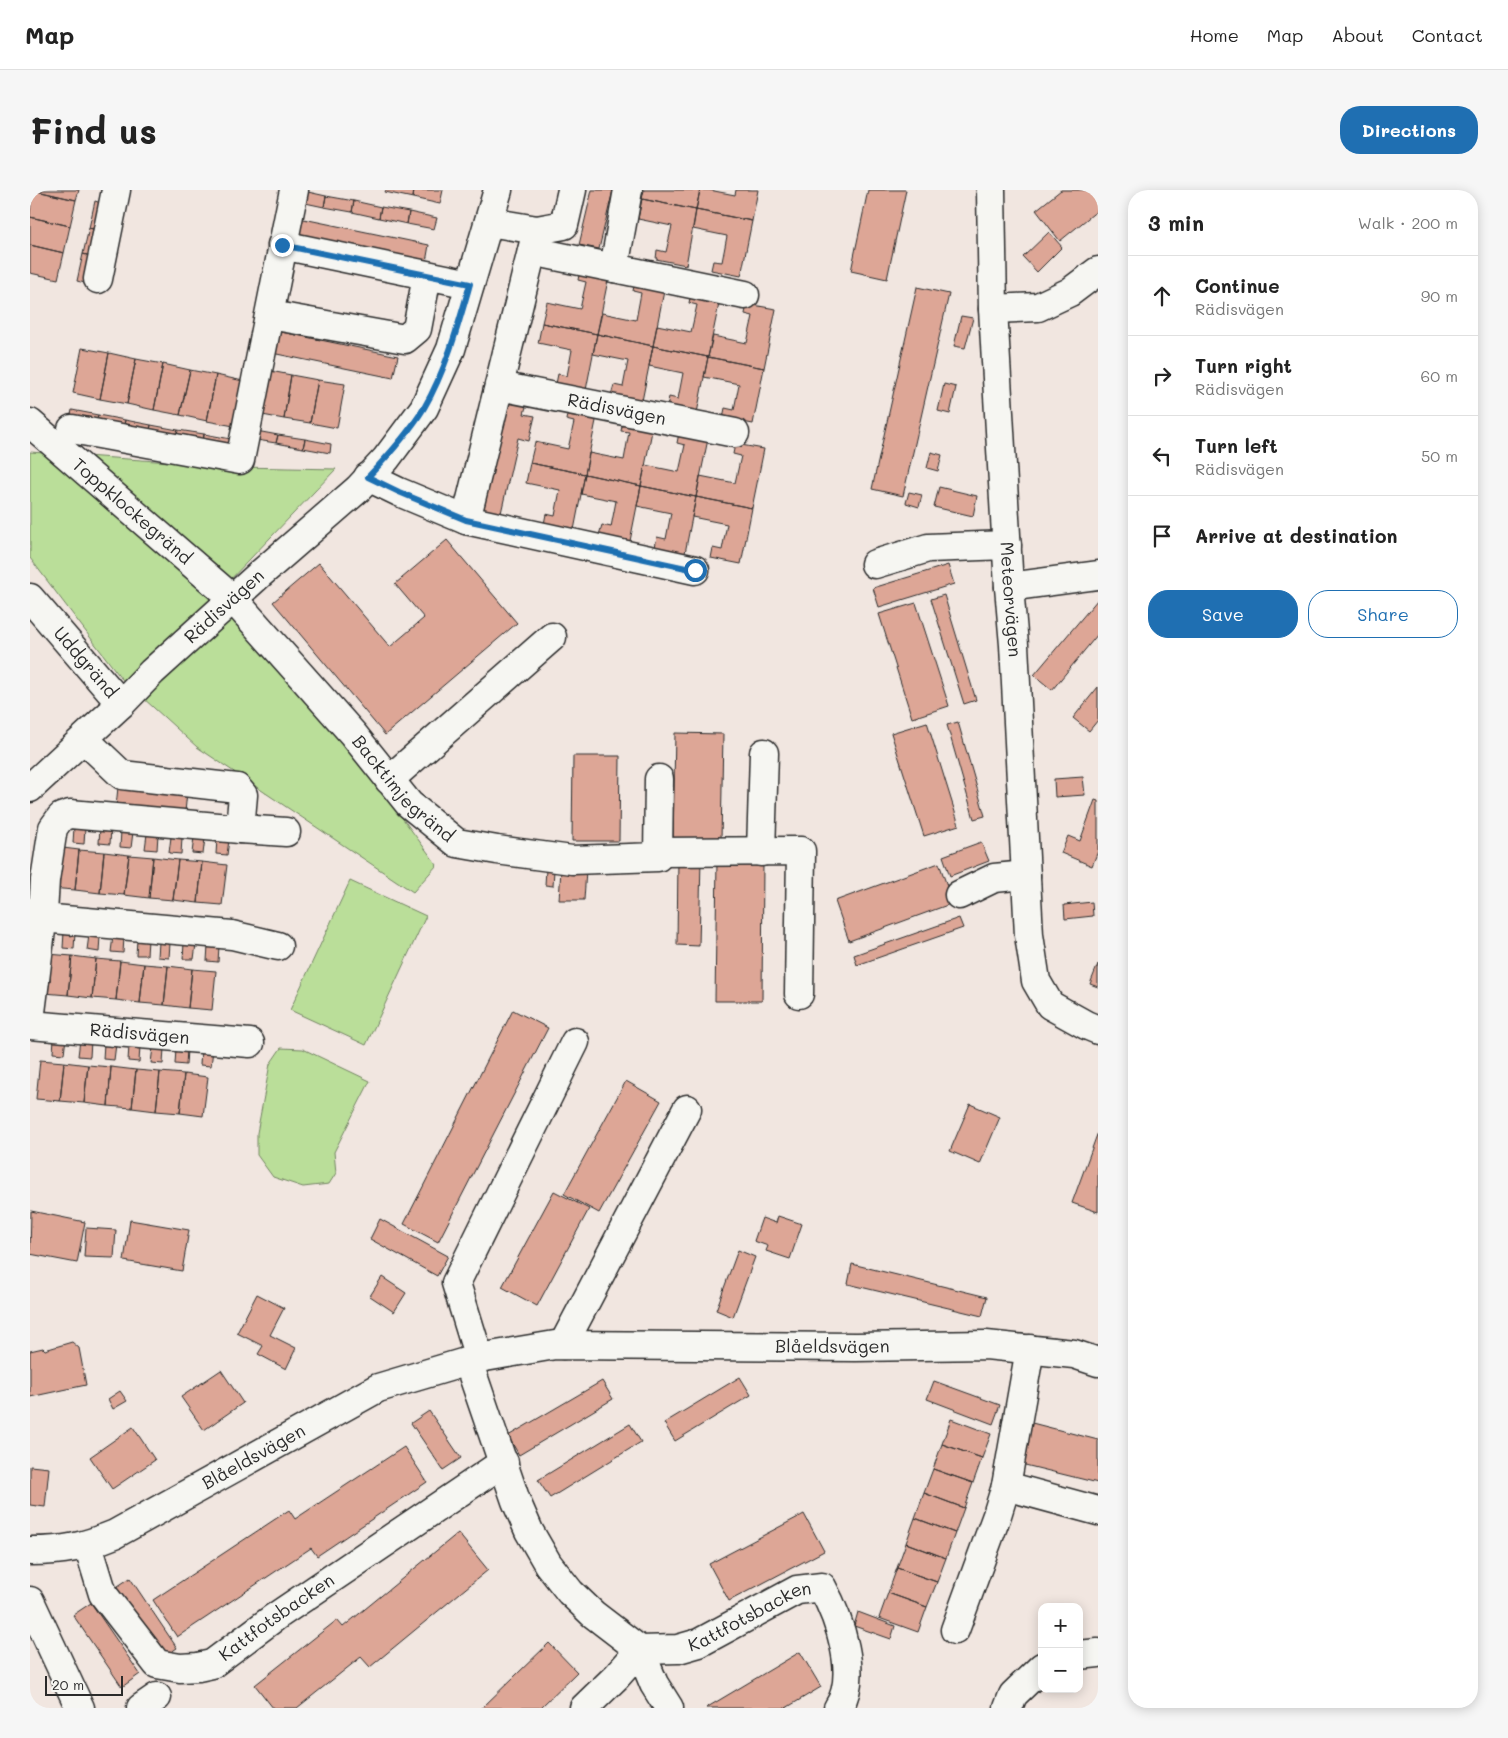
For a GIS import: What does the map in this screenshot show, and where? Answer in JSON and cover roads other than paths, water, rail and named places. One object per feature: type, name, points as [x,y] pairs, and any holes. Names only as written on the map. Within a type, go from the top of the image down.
[{"type":"street","points":[[98,279],[116,190]]},
{"type":"street","points":[[72,429],[240,460],[294,190]]},
{"type":"street","name":"Rädisvägen","points":[[30,788],[121,704],[152,672],[358,489],[386,459],[424,408],[451,349],[498,190]]},
{"type":"street","points":[[466,520],[534,240],[564,225],[572,190]]},
{"type":"street","points":[[614,268],[628,190]]},
{"type":"street","name":"Meteorvägen","points":[[991,190],[993,309],[1014,645],[1029,935],[1036,981],[1050,1005],[1098,1030]]},
{"type":"street","points":[[488,222],[614,268],[744,295]]},
{"type":"street","points":[[282,245],[470,284]]},
{"type":"street","points":[[993,309],[1038,307],[1070,292],[1098,271]]},
{"type":"street","points":[[270,315],[405,340],[417,328],[427,276]]},
{"type":"street","name":"Rädisvägen","points":[[499,386],[735,433]]},
{"type":"street","name":"Toppklockegränd","points":[[30,423],[234,599]]},
{"type":"street","points":[[368,477],[466,520],[695,570]]},
{"type":"street","points":[[875,564],[928,548],[1007,545]]},
{"type":"street","points":[[1009,587],[1098,575]]},
{"type":"street","name":"Uddgränd","points":[[30,598],[121,704]]},
{"type":"street","name":"Backtimjegränd","points":[[234,599],[353,734],[409,804],[457,843],[572,860],[658,858],[658,852],[801,851],[800,994]]},
{"type":"street","points":[[389,780],[552,638]]},
{"type":"street","points":[[84,738],[122,775],[237,788],[243,795],[240,829]]},
{"type":"street","points":[[761,852],[764,753]]},
{"type":"street","points":[[658,852],[660,779]]},
{"type":"street","points":[[30,1020],[38,914],[53,828],[61,816],[70,814],[286,832]]},
{"type":"street","points":[[959,895],[994,878],[1026,875]]},
{"type":"street","points":[[38,914],[232,935],[278,946]]},
{"type":"street","name":"Rädisvägen","points":[[30,1024],[250,1043]]},
{"type":"street","points":[[575,1042],[456,1283],[473,1359],[516,1501],[529,1531],[548,1564],[570,1592],[593,1614],[640,1650],[654,1684],[669,1708]]},
{"type":"street","points":[[563,1345],[687,1109]]},
{"type":"street","name":"Blåeldsvägen","points":[[30,1551],[57,1551],[88,1545],[115,1534],[378,1388],[473,1359],[563,1345],[856,1347],[986,1345],[1074,1354],[1098,1362]]},
{"type":"street","points":[[955,1630],[1006,1486],[1030,1349]]},
{"type":"street","name":"Kattfotsbacken","points":[[88,1545],[103,1594],[157,1664],[180,1668],[198,1667],[212,1664],[275,1617],[504,1462]]},
{"type":"street","points":[[1006,1486],[1098,1511]]},
{"type":"street","name":"Kattfotsbacken","points":[[640,1650],[678,1649],[699,1643],[797,1590],[822,1587],[831,1604],[846,1654],[848,1678],[843,1700],[838,1708]]},
{"type":"street","points":[[30,1601],[80,1708]]},
{"type":"street","points":[[584,1708],[640,1650]]},
{"type":"street","points":[[1083,1654],[1098,1654]]},
{"type":"street","points":[[1008,1708],[1012,1695],[1038,1670]]}]
